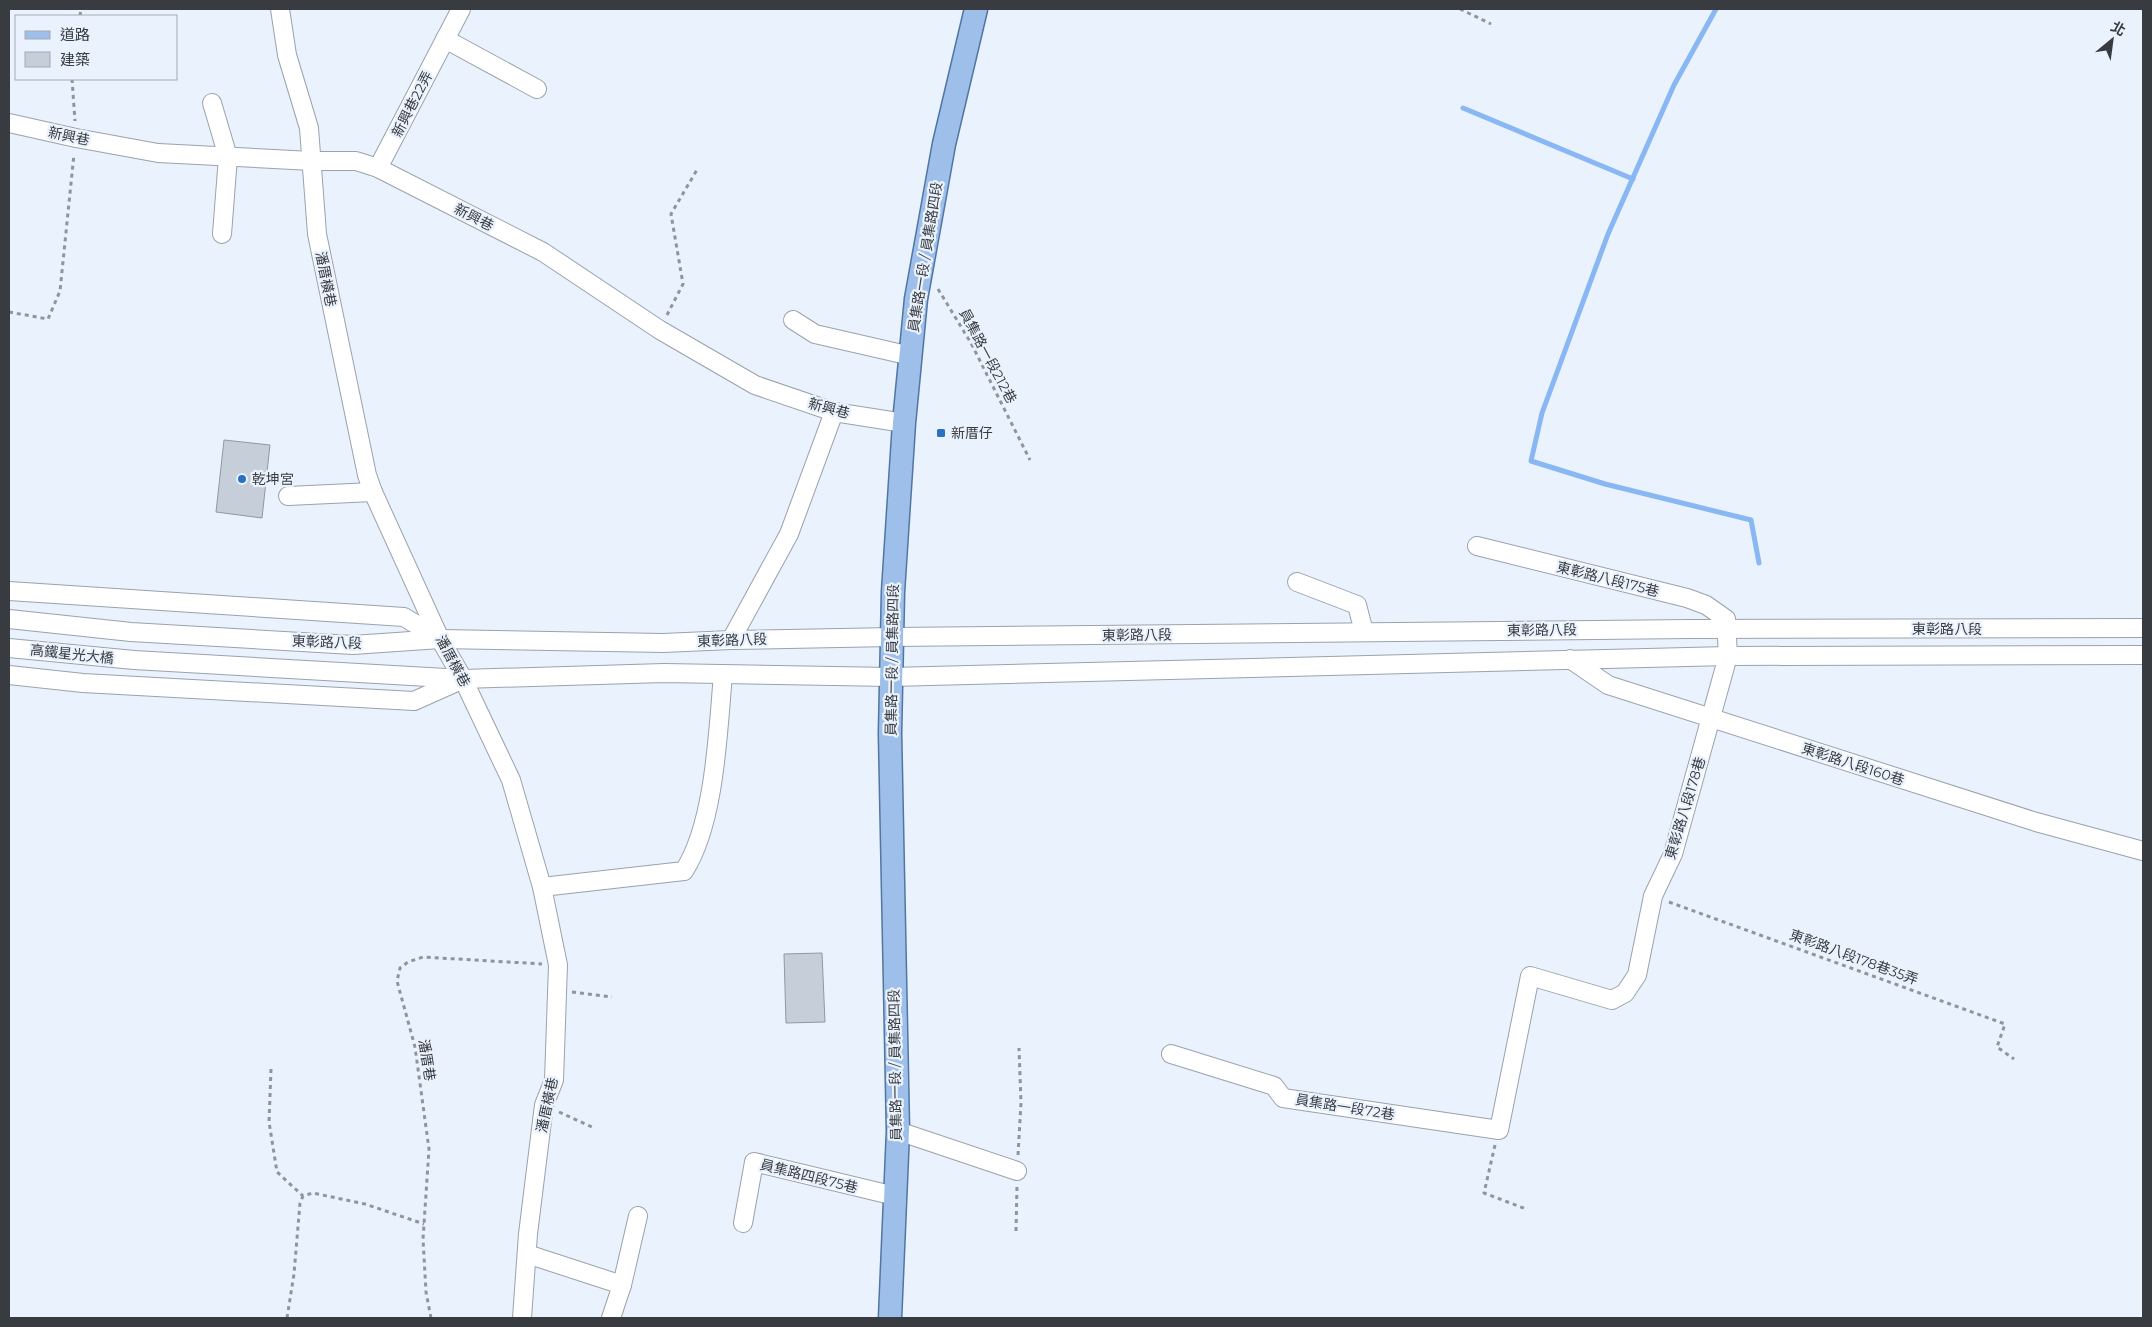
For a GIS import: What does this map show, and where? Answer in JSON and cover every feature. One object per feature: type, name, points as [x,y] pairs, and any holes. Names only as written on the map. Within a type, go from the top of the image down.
[{"type":"main road","name":"員集路一段 / 員集路四段","points":[[890,1318],[898,1131],[893,970],[891,677],[893,592],[904,423],[916,299],[922,263],[944,144],[976,9]]},
{"type":"street","name":"潘厝橫巷","points":[[280,9],[287,55],[309,128],[317,234],[365,466],[373,492],[440,639],[463,679],[511,780],[542,886],[558,965],[554,1080],[544,1105],[527,1254],[522,1318]]},
{"type":"street","name":"新興巷22弄","points":[[378,168],[461,9]]},
{"type":"street","points":[[445,39],[537,89]]},
{"type":"street","points":[[212,103],[228,157],[222,234]]},
{"type":"street","name":"新興巷","points":[[9,123],[158,153],[312,161],[356,161],[378,168],[543,252],[660,330],[754,385],[834,412],[904,423]]},
{"type":"street","points":[[793,320],[815,334],[911,356]]},
{"type":"street","points":[[731,640],[789,534],[834,412]]},
{"type":"street","points":[[288,496],[373,492]]},
{"type":"street","name":"東彰路八段175巷","points":[[1477,546],[1687,598],[1706,605],[1726,619],[1728,629]]},
{"type":"street","points":[[1297,582],[1357,605],[1364,632]]},
{"type":"street","points":[[9,591],[404,617],[440,639]]},
{"type":"street","name":"高鐵星光大橋","points":[[9,620],[131,632]]},
{"type":"street","name":"東彰路八段","points":[[131,632],[354,645],[440,639],[663,643],[892,637],[1364,632],[2143,628]]},
{"type":"street","name":"東彰路八段178巷","points":[[1499,1130],[1530,976],[1612,1000],[1625,993],[1637,975],[1653,896],[1673,854],[1712,719],[1728,656],[1728,629]]},
{"type":"street","name":"高鐵星光大橋","points":[[9,648],[134,660]]},
{"type":"street","name":"東彰路八段","points":[[134,660],[463,679],[664,673],[891,677],[1728,656],[2143,655]]},
{"type":"street","name":"東彰路八段160巷","points":[[1570,659],[1608,685],[2036,822],[2143,851]]},
{"type":"street","points":[[542,886],[684,871],[692,859],[702,831],[715,758],[723,674]]},
{"type":"street","points":[[9,675],[84,683],[414,701],[463,679]]},
{"type":"street","name":"員集路一段72巷","points":[[1171,1054],[1274,1086],[1283,1098],[1499,1130]]},
{"type":"street","points":[[898,1131],[1017,1171]]},
{"type":"street","name":"員集路四段75巷","points":[[743,1223],[754,1162],[895,1196]]},
{"type":"street","points":[[611,1318],[622,1285],[638,1216]]},
{"type":"street","points":[[527,1254],[622,1285]]},
{"type":"path","points":[[1460,9],[1491,24]]},
{"type":"path","points":[[9,312],[48,319],[60,291],[76,138],[72,80]]},
{"type":"path","points":[[660,330],[683,284],[671,214],[698,168]]},
{"type":"path","name":"員集路一段212巷","points":[[922,263],[971,343],[1030,460]]},
{"type":"path","name":"東彰路八段178巷35弄","points":[[1653,896],[2005,1024],[1997,1047],[2014,1058]]},
{"type":"path","name":"潘厝巷","points":[[431,1318],[426,1292],[424,1224],[429,1149],[415,1047],[397,981],[400,968],[408,962],[423,956],[558,965]]},
{"type":"path","points":[[557,990],[612,997]]},
{"type":"path","points":[[1016,1231],[1021,1103],[1019,1048]]},
{"type":"path","points":[[271,1068],[270,1122],[277,1172],[303,1196]]},
{"type":"path","points":[[544,1105],[592,1127]]},
{"type":"path","points":[[1499,1130],[1484,1193],[1526,1209]]},
{"type":"path","points":[[303,1196],[313,1193],[365,1204],[424,1224]]},
{"type":"path","points":[[287,1318],[298,1237],[300,1203],[303,1196]]},
{"type":"building","points":[[224,440],[270,445],[262,518],[216,512]]},
{"type":"building","points":[[822,953],[825,1022],[786,1023],[784,954]]},
{"type":"waterway","points":[[1716,9],[1674,85],[1608,234],[1542,413],[1531,461],[1605,484],[1751,520],[1759,563]]},
{"type":"waterway","points":[[1463,108],[1633,179]]},
{"type":"place","name":"新厝仔","points":[[941,433]]},
{"type":"place","name":"乾坤宮","points":[[242,479]]}]
